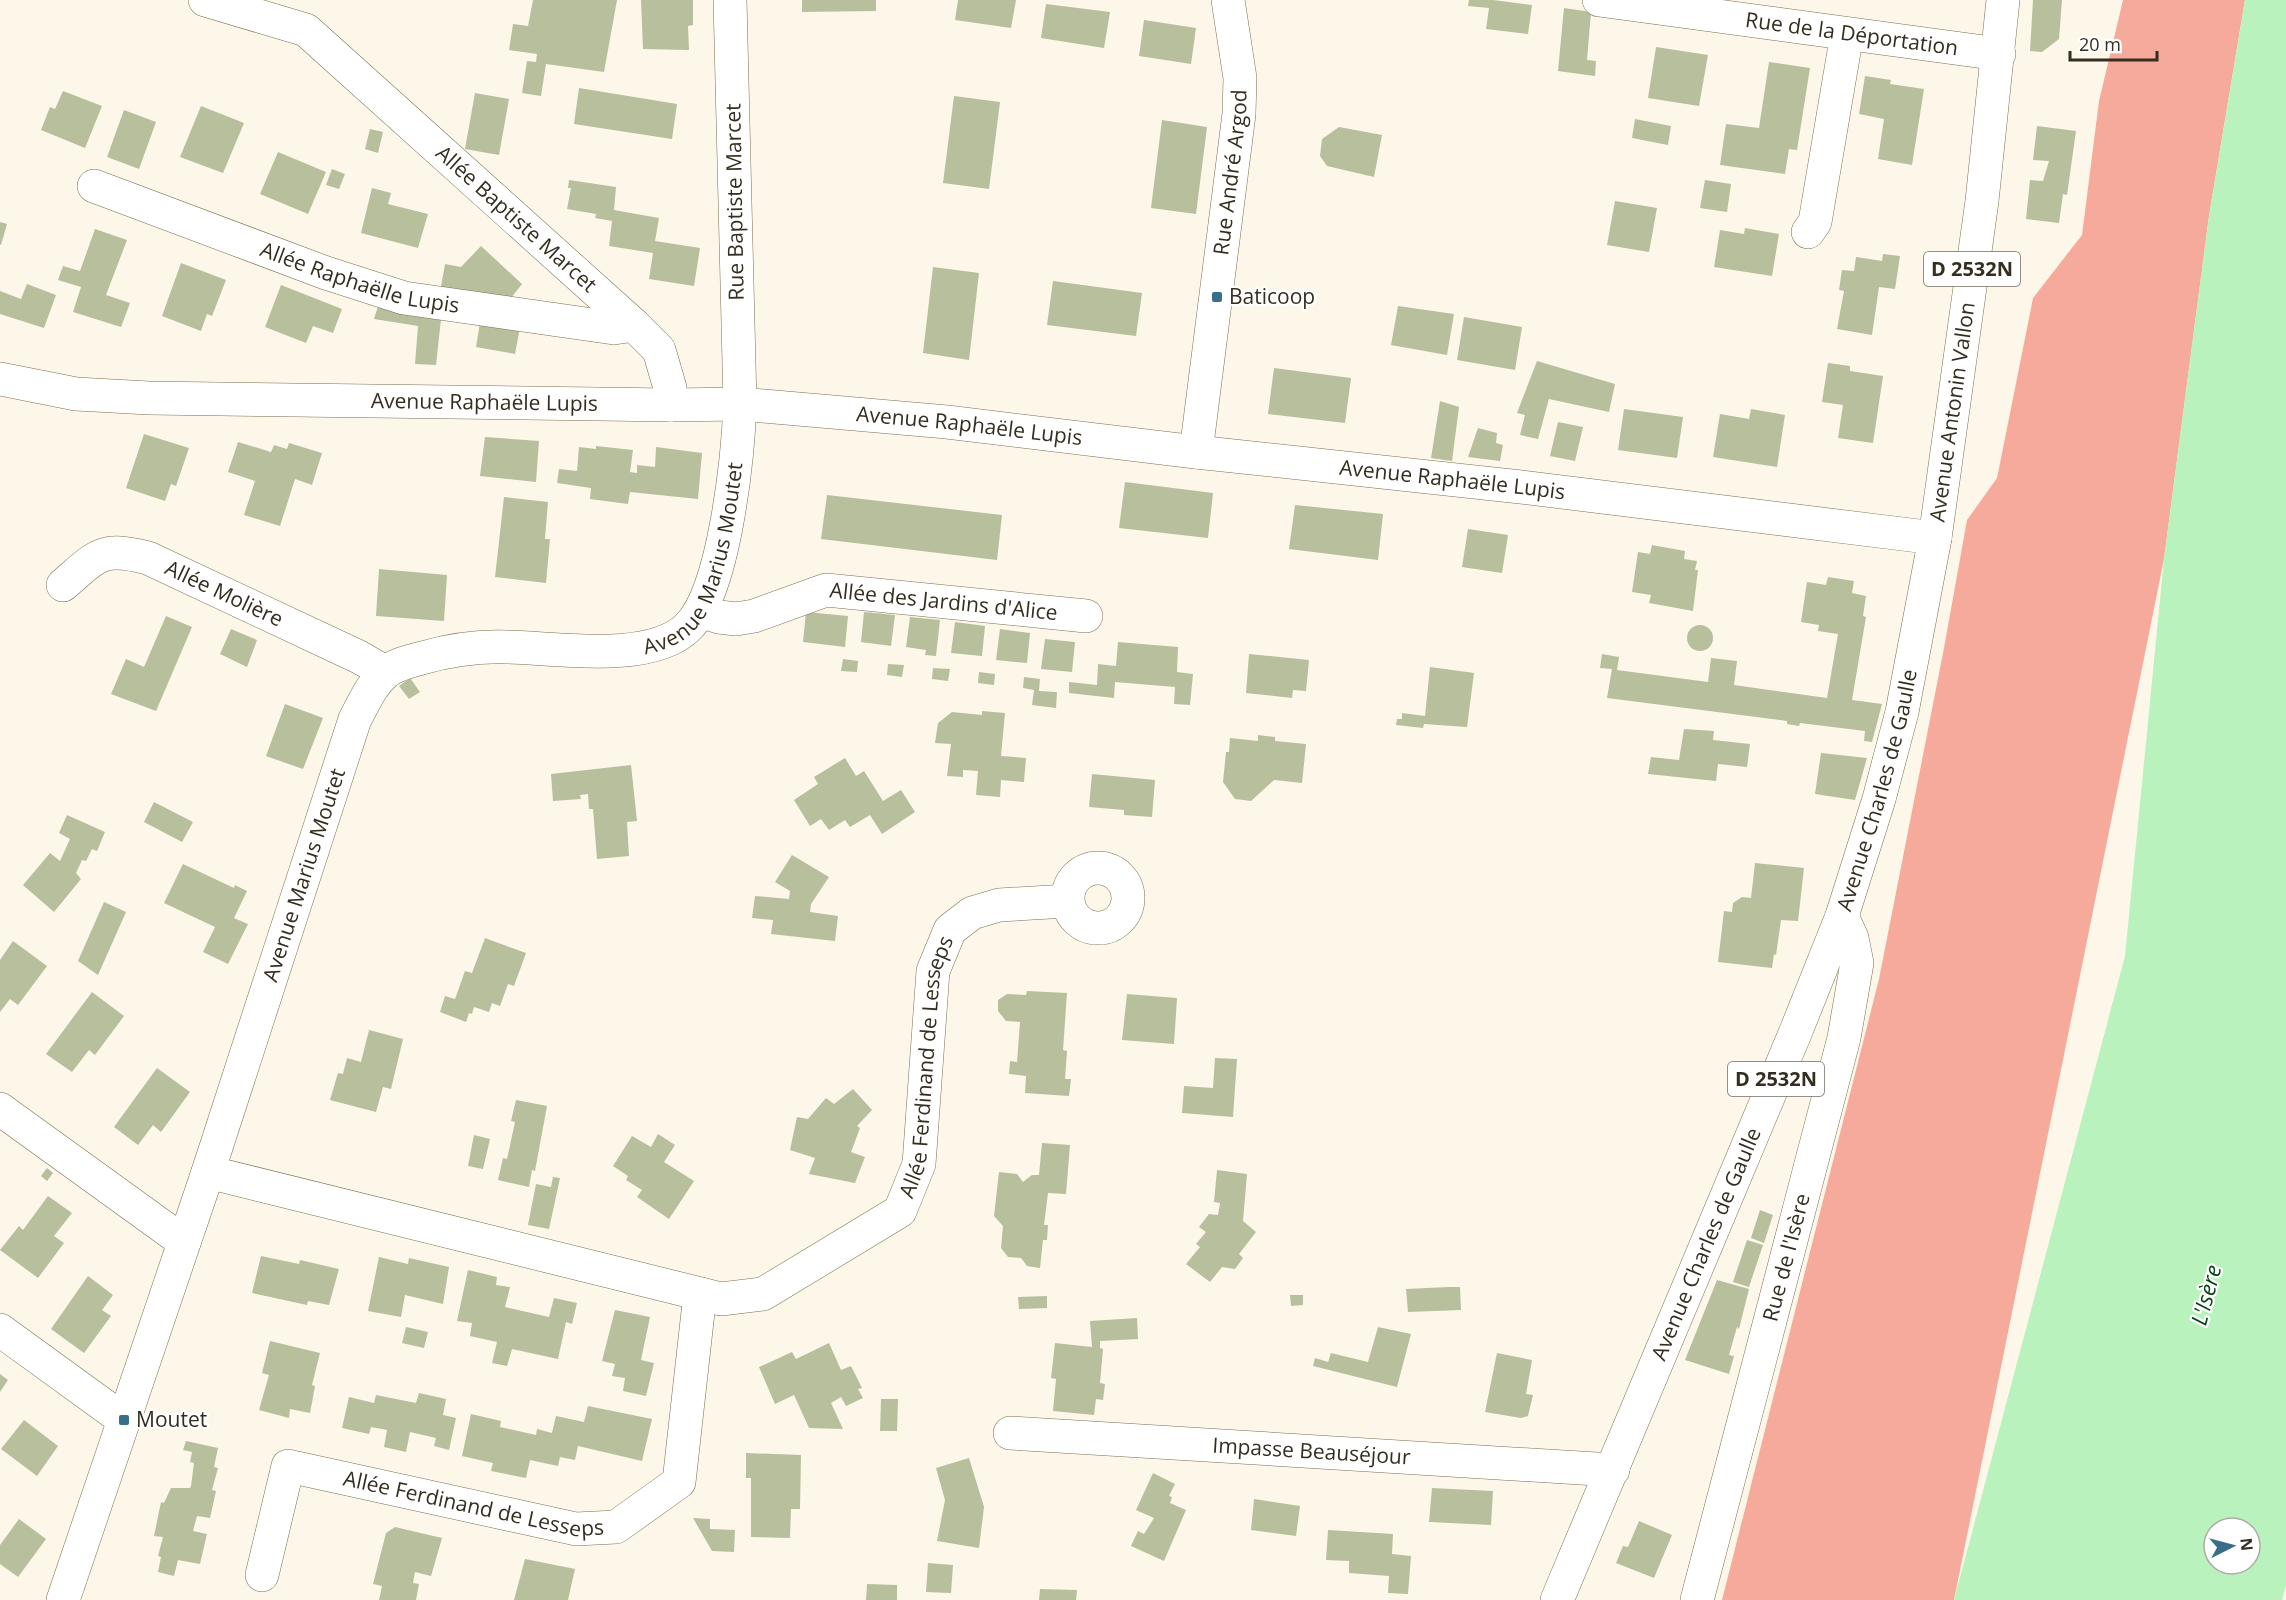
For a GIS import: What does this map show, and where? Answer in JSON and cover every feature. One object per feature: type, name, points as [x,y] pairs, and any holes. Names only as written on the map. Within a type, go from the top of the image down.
[{"type":"street","name":"Allée Baptiste Marcet","points":[[205,0],[306,30],[659,350],[670,388],[671,405]]},
{"type":"street","name":"Rue Baptiste Marcet","points":[[730,0],[740,404]]},
{"type":"street","name":"Rue André Argod","points":[[1196,452],[1239,114],[1240,78],[1228,0]]},
{"type":"street","name":"Rue de la Déportation","points":[[1599,0],[1999,54]]},
{"type":"street","name":"Avenue Antonin Vallon","points":[[1935,538],[1982,201],[2003,0]]},
{"type":"street","points":[[1808,232],[1815,222],[1847,34]]},
{"type":"street","name":"Allée Raphaëlle Lupis","points":[[94,186],[326,273],[404,298],[614,328],[634,326]]},
{"type":"street","name":"Avenue Raphaële Lupis","points":[[0,379],[76,394],[149,398],[740,404],[947,422],[1521,487],[1935,538]]},
{"type":"street","name":"Avenue Marius Moutet","points":[[63,1600],[208,1172],[355,719],[371,690],[386,672],[405,663],[429,656],[475,647],[595,651],[654,645],[673,638],[688,627],[700,611],[724,539],[740,404]]},
{"type":"street","name":"Avenue Charles de Gaulle","points":[[1557,1600],[1743,1160],[1842,916],[1879,799],[1902,712],[1935,538]]},
{"type":"street","name":"Allée Molière","points":[[63,585],[97,555],[123,552],[139,556],[359,657],[386,672]]},
{"type":"street","name":"Allée des Jardins d'Alice","points":[[700,611],[736,619],[754,616],[826,590],[1086,616]]},
{"type":"street","name":"Allée Ferdinand de Lesseps","points":[[208,1172],[721,1299],[763,1294],[900,1211],[919,1164],[933,971],[950,930],[972,913],[999,905],[1067,901]]},
{"type":"street","name":"Rue de l'Isère","points":[[1697,1600],[1844,1038],[1857,963],[1852,938],[1842,916]]},
{"type":"street","points":[[0,1109],[184,1242]]},
{"type":"street","name":"Allée Ferdinand de Lesseps","points":[[262,1575],[288,1466],[576,1529],[616,1527],[679,1482],[700,1294]]},
{"type":"street","points":[[0,1330],[124,1420]]},
{"type":"street","name":"Impasse Beauséjour","points":[[1010,1433],[1613,1470]]},
{"type":"shaded area","points":[[2123,0],[2245,0],[2209,216],[2164,559],[1954,1600],[1722,1600],[1879,979],[1967,520],[1997,478],[2033,298],[2082,235],[2099,101]]},
{"type":"water","name":"L'Isère","points":[[2245,0],[2286,0],[2286,1585],[2282,1600],[1954,1600],[2125,956],[2164,559],[2209,216]]},
{"type":"building","points":[[533,0],[617,0],[604,72],[546,64],[541,96],[522,93],[527,61],[536,62],[537,54],[509,50],[513,24],[528,26]]},
{"type":"building","points":[[641,0],[693,0],[693,25],[688,26],[689,50],[643,49]]},
{"type":"building","points":[[802,0],[876,0],[876,11],[802,12]]},
{"type":"building","points":[[958,0],[1016,0],[1011,28],[955,20]]},
{"type":"building","points":[[1469,0],[1493,0],[1532,5],[1528,34],[1486,29],[1489,8],[1468,6]]},
{"type":"building","points":[[2033,0],[2062,0],[2059,39],[2042,52],[2030,51]]},
{"type":"building","points":[[1046,4],[1110,12],[1104,48],[1041,38]]},
{"type":"building","points":[[1564,8],[1591,12],[1587,60],[1596,61],[1595,76],[1558,71]]},
{"type":"building","points":[[1144,20],[1196,28],[1191,64],[1139,56]]},
{"type":"building","points":[[1656,47],[1708,55],[1699,106],[1648,98]]},
{"type":"building","points":[[1769,62],[1810,68],[1797,150],[1789,149],[1785,174],[1720,165],[1726,124],[1759,128]]},
{"type":"building","points":[[1865,76],[1891,80],[1890,84],[1924,89],[1912,165],[1878,159],[1884,119],[1859,114]]},
{"type":"building","points":[[579,88],[677,104],[672,139],[574,124]]},
{"type":"building","points":[[63,91],[102,106],[85,148],[41,130],[50,107],[55,109]]},
{"type":"building","points":[[475,93],[509,99],[499,155],[465,149]]},
{"type":"building","points":[[954,96],[1000,102],[989,189],[943,183]]},
{"type":"building","points":[[201,106],[244,123],[223,173],[180,157]]},
{"type":"building","points":[[124,110],[156,122],[139,169],[107,157]]},
{"type":"building","points":[[1635,119],[1671,126],[1668,145],[1632,138]]},
{"type":"building","points":[[1162,120],[1207,127],[1196,214],[1151,208]]},
{"type":"building","points":[[2037,126],[2076,131],[2067,195],[2063,194],[2059,223],[2026,219],[2030,180],[2043,181],[2049,161],[2033,160]]},
{"type":"building","points":[[1339,127],[1382,135],[1374,177],[1327,166],[1320,156],[1322,139]]},
{"type":"building","points":[[370,129],[383,132],[378,153],[365,149]]},
{"type":"building","points":[[278,152],[326,172],[308,214],[260,194]]},
{"type":"building","points":[[332,169],[345,174],[339,189],[326,185]]},
{"type":"building","points":[[569,180],[616,187],[614,210],[659,218],[655,241],[700,248],[694,286],[649,279],[653,253],[609,246],[612,221],[595,218],[596,214],[567,209],[571,188],[568,188]]},
{"type":"building","points":[[1705,180],[1731,184],[1727,212],[1700,208]]},
{"type":"building","points":[[372,188],[391,193],[388,204],[428,214],[418,248],[361,233]]},
{"type":"building","points":[[1615,201],[1657,208],[1649,252],[1607,245]]},
{"type":"building","points":[[0,222],[7,224],[1,245],[0,244]]},
{"type":"building","points":[[1745,228],[1779,234],[1772,276],[1714,267],[1720,230],[1744,234]]},
{"type":"building","points":[[95,229],[127,240],[106,295],[130,303],[121,327],[73,312],[81,287],[58,280],[63,266],[80,271]]},
{"type":"building","points":[[481,246],[522,284],[507,303],[440,292],[445,264],[461,267]]},
{"type":"building","points":[[1883,254],[1900,256],[1895,289],[1879,287],[1872,335],[1837,329],[1844,291],[1839,290],[1842,270],[1854,271],[1856,257],[1882,261]]},
{"type":"building","points":[[181,263],[226,280],[212,316],[207,314],[201,331],[162,316]]},
{"type":"building","points":[[933,267],[979,273],[969,360],[923,353]]},
{"type":"building","points":[[1053,281],[1142,293],[1136,336],[1047,325]]},
{"type":"building","points":[[27,284],[56,295],[44,328],[0,314],[0,291],[21,299]]},
{"type":"building","points":[[281,285],[342,309],[333,333],[313,326],[306,343],[265,327]]},
{"type":"building","points":[[380,300],[442,310],[436,365],[415,364],[418,326],[374,319]]},
{"type":"building","points":[[1398,306],[1454,314],[1447,355],[1391,345]]},
{"type":"building","points":[[481,316],[521,322],[515,354],[476,347]]},
{"type":"building","points":[[1464,317],[1522,327],[1515,370],[1457,360]]},
{"type":"building","points":[[1537,361],[1615,384],[1609,412],[1549,399],[1538,439],[1520,435],[1525,415],[1517,413]]},
{"type":"building","points":[[1828,363],[1850,366],[1850,371],[1883,376],[1873,443],[1838,438],[1843,405],[1822,402]]},
{"type":"building","points":[[1274,368],[1351,378],[1345,423],[1268,414]]},
{"type":"building","points":[[1440,401],[1459,407],[1452,461],[1431,458]]},
{"type":"building","points":[[1624,409],[1683,417],[1677,458],[1618,450]]},
{"type":"building","points":[[1751,409],[1785,415],[1777,467],[1713,457],[1720,414],[1749,419]]},
{"type":"building","points":[[1558,422],[1583,427],[1575,461],[1550,456]]},
{"type":"building","points":[[1478,428],[1497,433],[1496,443],[1503,445],[1500,461],[1468,457]]},
{"type":"building","points":[[144,434],[189,448],[176,486],[171,484],[165,501],[126,488]]},
{"type":"building","points":[[485,437],[539,441],[536,482],[480,476]]},
{"type":"building","points":[[238,442],[271,452],[274,445],[287,449],[289,443],[322,453],[312,485],[295,479],[280,526],[244,515],[255,481],[228,472]]},
{"type":"building","points":[[596,446],[633,450],[630,472],[637,473],[637,465],[655,467],[656,447],[702,453],[698,499],[630,492],[628,504],[590,499],[591,488],[557,483],[559,469],[577,471],[579,447],[596,449]]},
{"type":"building","points":[[1125,482],[1213,493],[1208,538],[1119,528]]},
{"type":"building","points":[[827,495],[1002,515],[997,560],[821,539]]},
{"type":"building","points":[[504,497],[548,502],[545,539],[550,539],[546,583],[495,577]]},
{"type":"building","points":[[1295,505],[1383,514],[1378,560],[1289,549]]},
{"type":"building","points":[[1468,529],[1508,535],[1502,573],[1462,567]]},
{"type":"building","points":[[1652,545],[1685,551],[1684,559],[1697,561],[1693,611],[1649,603],[1651,595],[1632,592],[1638,552],[1650,554]]},
{"type":"building","points":[[379,569],[447,575],[444,621],[376,616]]},
{"type":"building","points":[[1828,577],[1854,581],[1852,593],[1866,596],[1863,616],[1866,617],[1852,700],[1882,704],[1872,742],[1864,741],[1865,731],[1800,723],[1799,726],[1787,724],[1787,721],[1607,698],[1612,669],[1600,668],[1602,654],[1619,657],[1617,670],[1708,682],[1711,658],[1737,661],[1734,685],[1827,698],[1838,634],[1818,631],[1819,625],[1801,622],[1807,582],[1826,585]]},
{"type":"building","points":[[806,612],[848,616],[845,647],[803,642]]},
{"type":"building","points":[[864,612],[895,615],[891,646],[861,642]]},
{"type":"building","points":[[166,616],[192,627],[156,711],[111,694],[126,659],[144,667]]},
{"type":"building","points":[[910,617],[940,620],[936,656],[925,655],[926,650],[906,647]]},
{"type":"building","points":[[955,622],[985,626],[982,656],[951,653]]},
{"type":"building","points":[[1700,625],[1709,629],[1713,638],[1709,647],[1700,651],[1691,647],[1687,638],[1691,629]]},
{"type":"building","points":[[231,629],[257,640],[247,667],[220,654]]},
{"type":"building","points":[[1000,629],[1030,633],[1027,663],[996,660]]},
{"type":"building","points":[[1045,639],[1075,642],[1072,672],[1041,669]]},
{"type":"building","points":[[1118,642],[1178,647],[1177,672],[1193,674],[1190,705],[1174,704],[1175,687],[1115,682],[1114,698],[1069,693],[1069,682],[1097,685],[1098,664],[1116,666]]},
{"type":"building","points":[[1249,654],[1309,660],[1306,691],[1293,690],[1292,698],[1246,693]]},
{"type":"building","points":[[843,659],[858,661],[857,672],[841,671]]},
{"type":"building","points":[[888,664],[904,665],[902,677],[887,675]]},
{"type":"building","points":[[1430,667],[1474,673],[1467,727],[1424,724],[1423,728],[1396,725],[1397,719],[1402,719],[1402,713],[1425,716]]},
{"type":"building","points":[[933,668],[950,669],[948,681],[932,679]]},
{"type":"building","points":[[979,672],[995,674],[994,685],[978,683]]},
{"type":"building","points":[[1024,677],[1040,679],[1039,691],[1057,692],[1056,708],[1032,705],[1034,690],[1023,688]]},
{"type":"building","points":[[410,678],[420,692],[409,699],[399,686]]},
{"type":"building","points":[[285,704],[323,718],[303,769],[266,756]]},
{"type":"building","points":[[982,711],[1005,713],[1001,756],[1026,758],[1024,782],[1001,780],[1000,797],[976,795],[978,771],[963,770],[963,777],[947,776],[951,744],[935,743],[938,723],[952,712],[982,715]]},
{"type":"building","points":[[1684,729],[1714,731],[1713,740],[1750,744],[1747,767],[1718,764],[1716,781],[1648,774],[1651,757],[1679,760]]},
{"type":"building","points":[[1258,735],[1275,737],[1275,741],[1306,744],[1302,783],[1274,780],[1251,801],[1235,799],[1223,782],[1230,738],[1258,741]]},
{"type":"building","points":[[1821,753],[1867,758],[1855,800],[1815,794]]},
{"type":"building","points":[[845,758],[856,776],[864,771],[883,801],[901,790],[915,812],[882,834],[870,815],[850,827],[845,820],[829,830],[821,819],[810,826],[794,800],[818,784],[814,777]]},
{"type":"building","points":[[631,765],[637,821],[627,822],[629,856],[597,859],[593,809],[589,809],[588,794],[580,795],[581,799],[553,801],[551,774]]},
{"type":"building","points":[[1092,774],[1155,780],[1152,817],[1124,815],[1124,810],[1089,807]]},
{"type":"building","points":[[154,802],[193,822],[182,842],[144,822]]},
{"type":"building","points":[[67,815],[105,832],[97,851],[92,849],[86,861],[82,860],[76,873],[81,879],[54,912],[23,885],[50,853],[60,861],[70,839],[59,833]]},
{"type":"building","points":[[792,855],[829,877],[811,904],[810,912],[838,916],[835,941],[771,934],[773,920],[752,918],[755,896],[789,899],[790,891],[775,882]]},
{"type":"building","points":[[1755,863],[1804,868],[1798,921],[1781,920],[1772,968],[1718,962],[1724,911],[1732,912],[1733,903],[1742,897],[1751,898]]},
{"type":"building","points":[[183,864],[234,888],[235,885],[247,891],[234,918],[248,924],[228,964],[203,952],[215,927],[164,903]]},
{"type":"building","points":[[104,902],[126,912],[98,975],[78,961]]},
{"type":"building","points":[[485,938],[526,953],[514,986],[508,984],[500,1006],[492,1003],[489,1012],[474,1007],[466,1022],[440,1012],[445,996],[455,999],[465,971],[472,973]]},
{"type":"building","points":[[13,941],[47,966],[18,1005],[10,999],[0,1012],[0,960]]},
{"type":"building","points":[[1027,991],[1067,993],[1063,1050],[1067,1051],[1065,1079],[1071,1079],[1069,1096],[1025,1093],[1026,1076],[1009,1074],[1010,1061],[1017,1062],[1020,1022],[1006,1021],[998,1011],[998,1000],[1007,994],[1026,995]]},
{"type":"building","points":[[92,992],[124,1016],[95,1055],[89,1050],[72,1072],[46,1054]]},
{"type":"building","points":[[1127,994],[1177,998],[1174,1044],[1122,1040]]},
{"type":"building","points":[[369,1030],[403,1039],[391,1089],[383,1087],[376,1112],[330,1100],[338,1073],[343,1074],[347,1058],[361,1062]]},
{"type":"building","points":[[1215,1058],[1237,1059],[1233,1117],[1182,1113],[1184,1086],[1213,1088]]},
{"type":"building","points":[[157,1068],[190,1092],[161,1132],[153,1125],[138,1145],[114,1127]]},
{"type":"building","points":[[853,1089],[872,1110],[857,1126],[860,1128],[851,1152],[865,1157],[855,1183],[809,1174],[815,1158],[790,1150],[797,1117],[808,1119],[826,1098],[834,1104]]},
{"type":"building","points":[[516,1100],[547,1106],[535,1171],[532,1170],[529,1187],[498,1180],[503,1158],[507,1159],[515,1122],[511,1121]]},
{"type":"building","points":[[658,1134],[675,1145],[664,1162],[694,1181],[669,1219],[637,1197],[642,1190],[626,1180],[628,1176],[613,1166],[632,1136],[651,1147]]},
{"type":"building","points":[[474,1135],[490,1139],[483,1169],[468,1166]]},
{"type":"building","points":[[1042,1143],[1070,1145],[1066,1194],[1048,1193],[1044,1225],[1048,1225],[1047,1240],[1043,1240],[1040,1268],[1027,1266],[1021,1258],[1008,1257],[1001,1248],[1003,1226],[994,1216],[999,1172],[1017,1174],[1023,1182],[1032,1175],[1039,1175]]},
{"type":"building","points":[[47,1168],[53,1173],[47,1181],[41,1176]]},
{"type":"building","points":[[1217,1170],[1247,1174],[1243,1221],[1256,1232],[1239,1254],[1243,1258],[1235,1269],[1222,1267],[1210,1282],[1186,1264],[1200,1247],[1196,1244],[1206,1232],[1199,1227],[1209,1214],[1218,1215],[1220,1203],[1214,1202]]},
{"type":"building","points":[[553,1177],[560,1178],[549,1229],[528,1225],[536,1184],[551,1187]]},
{"type":"building","points":[[48,1196],[72,1213],[54,1236],[64,1243],[38,1278],[0,1250],[19,1226],[23,1230]]},
{"type":"building","points":[[1760,1210],[1773,1215],[1764,1243],[1751,1238]]},
{"type":"building","points":[[1747,1240],[1763,1245],[1749,1287],[1733,1282]]},
{"type":"building","points":[[261,1256],[299,1264],[300,1260],[339,1269],[329,1305],[308,1301],[307,1305],[252,1293]]},
{"type":"building","points":[[379,1257],[408,1264],[409,1258],[449,1267],[443,1304],[405,1295],[401,1317],[368,1311]]},
{"type":"building","points":[[468,1270],[497,1277],[496,1285],[510,1287],[505,1307],[549,1317],[554,1298],[577,1303],[572,1324],[566,1322],[558,1359],[512,1349],[507,1366],[492,1363],[497,1342],[470,1336],[472,1323],[457,1321]]},
{"type":"building","points":[[88,1276],[113,1295],[102,1310],[111,1316],[84,1353],[51,1329]]},
{"type":"building","points":[[1717,1280],[1749,1289],[1739,1329],[1737,1327],[1729,1355],[1734,1356],[1729,1374],[1685,1360]]},
{"type":"building","points":[[1460,1287],[1461,1310],[1408,1312],[1406,1289]]},
{"type":"building","points":[[1290,1295],[1303,1295],[1303,1305],[1291,1306]]},
{"type":"building","points":[[1047,1296],[1047,1308],[1019,1309],[1018,1297]]},
{"type":"building","points":[[615,1310],[650,1317],[641,1360],[654,1363],[646,1396],[623,1391],[625,1378],[612,1376],[615,1364],[602,1361]]},
{"type":"building","points":[[1137,1318],[1138,1339],[1100,1341],[1100,1348],[1103,1349],[1100,1383],[1105,1384],[1103,1400],[1096,1399],[1094,1415],[1053,1411],[1056,1379],[1051,1378],[1055,1343],[1092,1347],[1090,1321]]},
{"type":"building","points":[[406,1327],[428,1332],[424,1348],[402,1343]]},
{"type":"building","points":[[1378,1327],[1411,1334],[1397,1387],[1313,1366],[1315,1358],[1328,1362],[1331,1353],[1368,1362]]},
{"type":"building","points":[[270,1341],[320,1353],[312,1385],[315,1386],[310,1413],[290,1409],[289,1418],[259,1410],[269,1375],[262,1373]]},
{"type":"building","points":[[829,1343],[841,1370],[851,1366],[862,1388],[858,1389],[863,1398],[846,1406],[841,1397],[831,1403],[843,1429],[809,1428],[794,1395],[775,1404],[759,1367],[792,1352],[796,1359]]},
{"type":"building","points":[[1497,1353],[1532,1360],[1526,1394],[1533,1395],[1528,1416],[1521,1418],[1485,1412]]},
{"type":"building","points":[[0,1374],[8,1380],[0,1392]]},
{"type":"building","points":[[419,1393],[446,1399],[443,1415],[456,1418],[449,1450],[434,1446],[436,1438],[410,1432],[406,1452],[384,1447],[387,1430],[371,1427],[369,1434],[342,1428],[349,1397],[374,1403],[376,1395],[416,1403]]},
{"type":"building","points":[[881,1399],[898,1399],[897,1431],[880,1431]]},
{"type":"building","points":[[588,1406],[652,1419],[642,1461],[578,1446],[575,1460],[560,1457],[558,1466],[530,1460],[526,1478],[491,1471],[493,1463],[462,1456],[471,1414],[501,1421],[500,1427],[536,1435],[537,1429],[552,1433],[556,1416],[584,1422]]},
{"type":"building","points":[[24,1420],[58,1446],[37,1476],[1,1449]]},
{"type":"building","points":[[186,1441],[218,1448],[214,1467],[218,1468],[212,1490],[216,1491],[210,1518],[197,1516],[193,1531],[207,1534],[200,1564],[178,1560],[174,1576],[158,1572],[161,1557],[158,1556],[163,1537],[154,1536],[161,1502],[164,1503],[171,1488],[190,1488],[191,1486],[194,1463],[190,1462],[192,1452],[183,1450]]},
{"type":"building","points":[[746,1453],[801,1455],[800,1509],[791,1509],[790,1538],[751,1537],[751,1478],[746,1478]]},
{"type":"building","points":[[969,1458],[984,1507],[979,1548],[937,1541],[945,1500],[936,1468]]},
{"type":"building","points":[[1153,1473],[1175,1484],[1169,1496],[1172,1497],[1170,1503],[1186,1510],[1164,1561],[1131,1546],[1138,1531],[1144,1534],[1154,1518],[1136,1510]]},
{"type":"building","points":[[1432,1488],[1493,1491],[1491,1525],[1429,1522]]},
{"type":"building","points":[[1254,1499],[1300,1506],[1296,1536],[1251,1530]]},
{"type":"building","points":[[693,1518],[710,1519],[710,1529],[735,1530],[734,1552],[712,1551]]},
{"type":"building","points":[[19,1519],[46,1539],[18,1577],[0,1564],[0,1545]]},
{"type":"building","points":[[1639,1521],[1672,1535],[1654,1578],[1616,1563],[1623,1546],[1628,1547]]},
{"type":"building","points":[[395,1527],[442,1538],[431,1576],[415,1572],[413,1583],[419,1584],[416,1600],[379,1600],[382,1586],[373,1584],[386,1533]]},
{"type":"building","points":[[1328,1530],[1393,1534],[1392,1554],[1411,1556],[1408,1594],[1388,1593],[1389,1576],[1349,1573],[1349,1561],[1326,1560]]},
{"type":"building","points":[[525,1559],[575,1569],[568,1600],[514,1600]]},
{"type":"building","points":[[928,1563],[953,1565],[951,1593],[926,1592]]},
{"type":"building","points":[[867,1584],[897,1585],[897,1600],[866,1600]]},
{"type":"building","points":[[1040,1589],[1077,1590],[1076,1600],[1039,1600]]},
{"type":"place","name":"Baticoop","points":[[1217,297]]},
{"type":"place","name":"Moutet","points":[[124,1420]]}]
